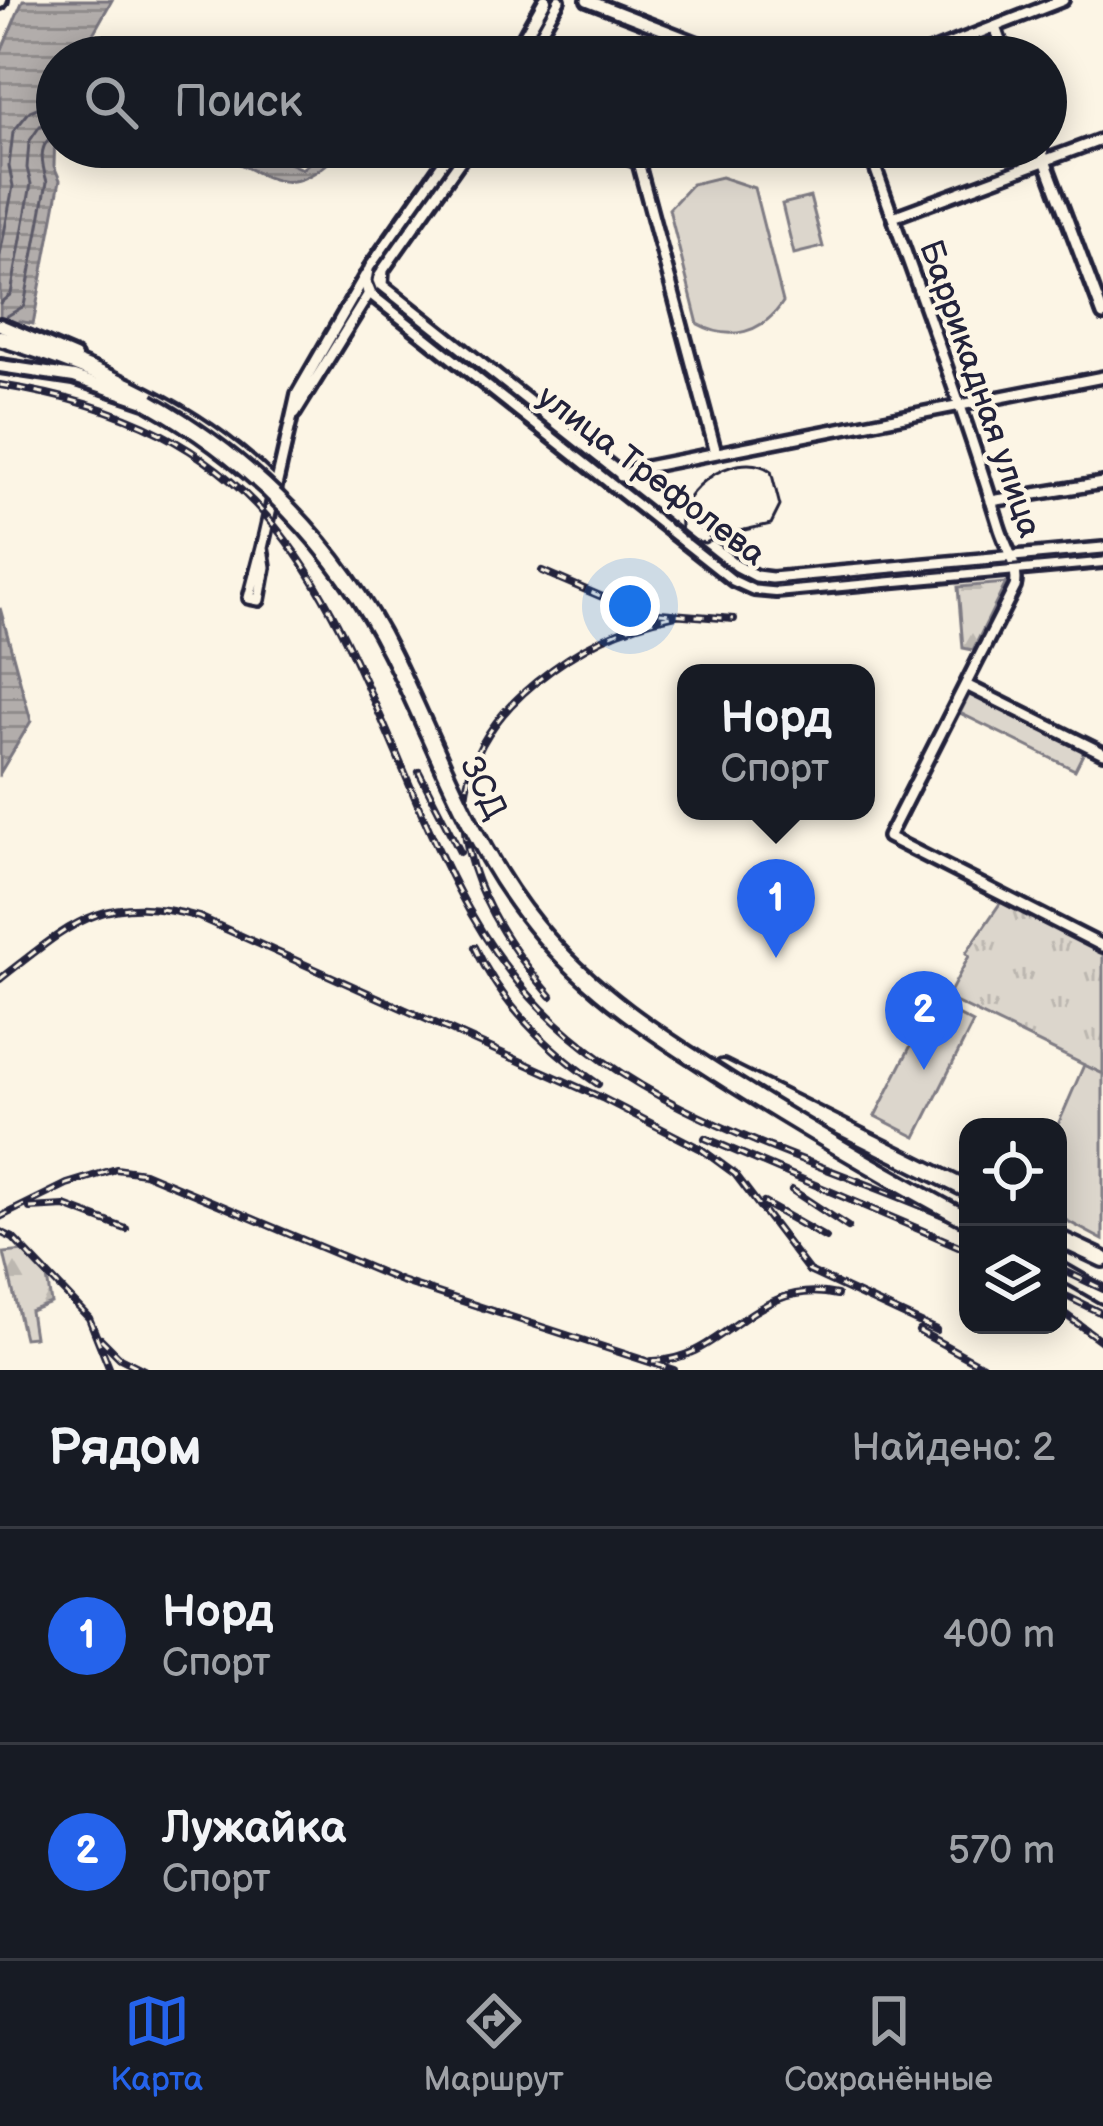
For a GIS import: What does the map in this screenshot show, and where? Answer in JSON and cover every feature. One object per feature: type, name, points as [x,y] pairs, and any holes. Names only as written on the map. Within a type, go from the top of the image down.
[{"type":"highway","name":"ЗСД","points":[[0,342],[66,359],[182,413],[244,457],[294,505],[348,570],[397,650],[496,858],[526,902],[586,969],[637,1012],[723,1068],[959,1186]]},
{"type":"highway","name":"ЗСД","points":[[0,342],[180,419],[247,471],[308,531],[343,574],[391,652],[490,862],[536,926],[583,977],[675,1047],[959,1215]]},
{"type":"highway","points":[[1067,1242],[1103,1259]]},
{"type":"highway","points":[[1067,1274],[1103,1294]]},
{"type":"main road","points":[[525,36],[545,0]]},
{"type":"main road","points":[[372,283],[442,168]]},
{"type":"main road","name":"улица Трефолева","points":[[372,283],[734,580],[754,590],[1012,563],[1103,561]]},
{"type":"main road","points":[[0,325],[126,384]]},
{"type":"main road","points":[[0,366],[74,377],[149,402]]},
{"type":"street","points":[[538,36],[559,0]]},
{"type":"street","points":[[586,0],[679,36]]},
{"type":"street","points":[[970,36],[1063,0]]},
{"type":"street","points":[[995,26],[999,36]]},
{"type":"street","points":[[1067,153],[1103,140]]},
{"type":"street","points":[[262,548],[265,567],[259,600],[250,598],[292,417],[372,283],[455,168]]},
{"type":"street","points":[[640,168],[716,453]]},
{"type":"street","name":"Баррикадная улица","points":[[876,168],[960,406],[1012,563],[1015,587],[888,837],[1103,946]]},
{"type":"street","points":[[893,217],[1027,168]]},
{"type":"street","points":[[1049,168],[1103,315]]},
{"type":"street","points":[[617,480],[716,453],[1103,377]]},
{"type":"street","points":[[991,501],[1103,483]]},
{"type":"street","name":"улица Трефолева","points":[[1012,563],[1103,548]]},
{"type":"street","points":[[966,685],[1103,753]]},
{"type":"green space","points":[[721,177],[754,188],[783,302],[766,321],[734,333],[698,324],[669,209],[692,184]]},
{"type":"green space","points":[[810,197],[823,247],[794,254],[782,204]]},
{"type":"green space","points":[[1006,583],[973,650],[963,648],[958,587]]},
{"type":"green space","points":[[971,691],[1081,746],[1083,754],[1075,770],[960,713]]},
{"type":"green space","points":[[1001,902],[1103,953],[1103,1074],[947,998],[969,956],[966,953]]},
{"type":"green space","points":[[933,1002],[973,1023],[916,1137],[875,1116]]},
{"type":"green space","points":[[1084,1065],[1103,1074],[1103,1240],[1067,1221],[1067,1118],[1061,1118]]},
{"type":"green space","points":[[24,1251],[46,1271],[51,1303],[30,1311],[34,1337],[24,1338],[4,1253]]},
{"type":"water","points":[[23,0],[112,0],[92,36],[36,36],[36,168],[55,168],[60,180],[33,324],[19,321],[17,329],[5,330],[0,349],[0,54]]},
{"type":"water","points":[[246,168],[321,168],[291,181]]},
{"type":"water","points":[[0,608],[31,721],[0,773]]},
{"type":"tram line","points":[[533,36],[553,0]]},
{"type":"tram line","points":[[446,168],[374,270],[376,291],[736,576],[755,585],[777,587],[1103,557]]},
{"type":"tram line","points":[[684,536],[684,506],[706,479],[739,465],[771,471],[780,506],[771,524],[705,543],[688,539]]},
{"type":"railway","points":[[0,385],[91,406],[165,436],[224,475],[273,524],[313,581],[349,646],[469,911],[521,986],[587,1049],[636,1083],[689,1111],[959,1222]]},
{"type":"railway","points":[[542,571],[635,611],[734,619]]},
{"type":"railway","points":[[551,996],[520,958],[476,878],[466,838],[465,798],[475,758],[499,719],[552,670],[619,632],[676,615]]},
{"type":"railway","points":[[419,772],[460,852]]},
{"type":"railway","points":[[0,979],[69,928],[112,910],[166,910],[199,917],[602,1098],[701,1149],[735,1174],[809,1271],[936,1330]]},
{"type":"railway","points":[[475,947],[498,987],[527,1023],[598,1084]]},
{"type":"railway","points":[[705,1138],[959,1246]]},
{"type":"railway","points":[[0,1217],[67,1184],[116,1169],[144,1173],[401,1281],[674,1370]]},
{"type":"railway","points":[[792,1190],[848,1227]]},
{"type":"railway","points":[[764,1203],[826,1238]]},
{"type":"railway","points":[[30,1208],[65,1206],[126,1229]]},
{"type":"railway","points":[[0,1232],[13,1238],[89,1318],[110,1370]]},
{"type":"railway","points":[[1067,1272],[1103,1289]]},
{"type":"railway","points":[[652,1361],[677,1358],[699,1348],[783,1297],[808,1292],[837,1295]]},
{"type":"railway","points":[[1067,1296],[1103,1314]]},
{"type":"railway","points":[[1067,1316],[1103,1342]]},
{"type":"railway","points":[[919,1331],[990,1370]]},
{"type":"railway","points":[[101,1339],[120,1358],[144,1370]]},
{"type":"place","name":"Норд","points":[[776,958]]},
{"type":"place","name":"Лужайка","points":[[924,1070]]}]
